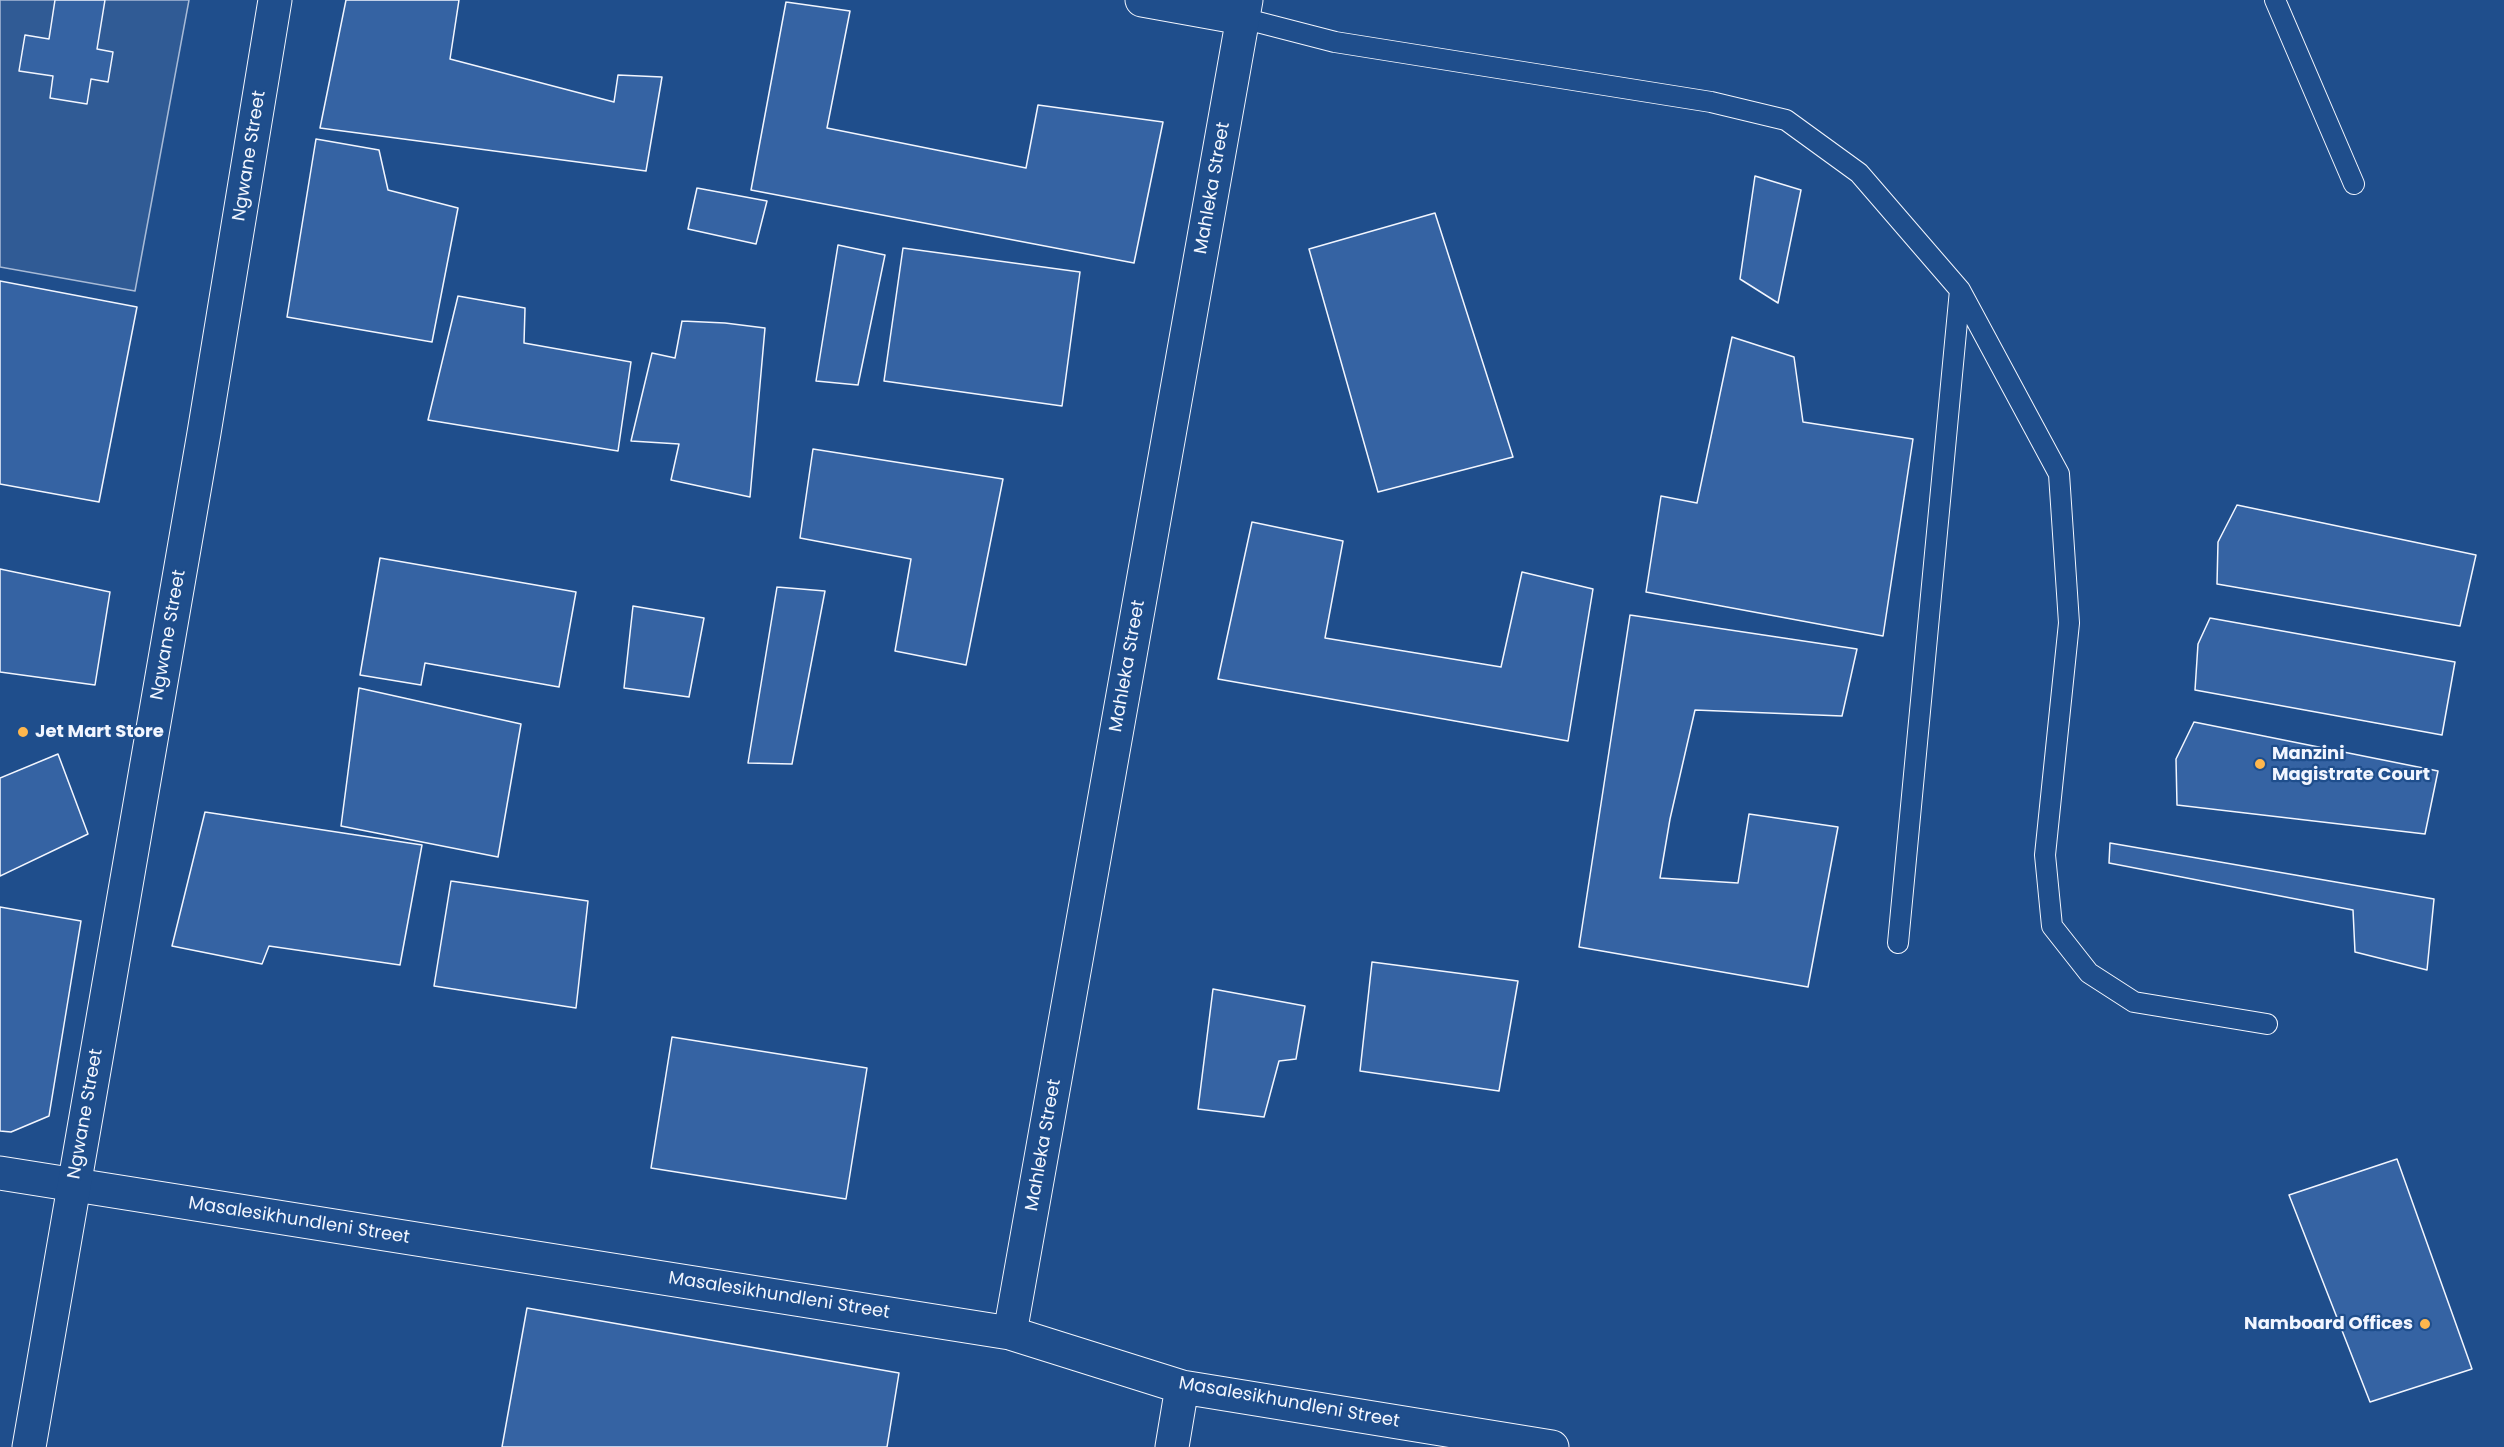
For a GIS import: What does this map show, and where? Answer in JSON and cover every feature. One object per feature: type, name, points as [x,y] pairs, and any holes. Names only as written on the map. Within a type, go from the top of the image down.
[{"type":"street","name":"Ngwane Street","points":[[29,1447],[204,433],[275,0]]},
{"type":"street","points":[[1142,0],[1244,9]]},
{"type":"street","name":"Mahleka Street","points":[[1010,1333],[1244,9]]},
{"type":"street","name":"Masalesikhundleni Street","points":[[0,1173],[1010,1333],[1182,1387],[1552,1447]]},
{"type":"street","points":[[1172,1447],[1182,1387]]},
{"type":"lane","points":[[2275,0],[2354,184]]},
{"type":"lane","points":[[1244,9],[1335,42],[1711,102],[1786,120],[1859,173],[1960,290],[2059,474],[2069,623],[2045,855],[2052,926],[2089,973],[2134,1002],[2267,1024]]},
{"type":"lane","points":[[1898,943],[1960,290]]},
{"type":"shaded area","points":[[0,0],[189,0],[135,291],[0,267]]},
{"type":"building","points":[[55,0],[105,0],[97,49],[113,52],[108,82],[91,79],[87,104],[50,98],[53,76],[19,71],[25,35],[49,39]]},
{"type":"building","points":[[346,0],[459,0],[450,59],[614,102],[618,75],[662,77],[646,171],[320,128]]},
{"type":"building","points":[[786,2],[850,11],[827,128],[1026,168],[1038,105],[1163,122],[1134,263],[751,190]]},
{"type":"building","points":[[316,139],[379,150],[388,190],[458,208],[432,342],[287,317]]},
{"type":"building","points":[[1755,176],[1801,190],[1778,303],[1740,279]]},
{"type":"building","points":[[697,188],[767,201],[756,244],[688,229]]},
{"type":"building","points":[[1435,213],[1513,457],[1378,492],[1309,249]]},
{"type":"building","points":[[838,245],[885,255],[858,385],[816,381]]},
{"type":"building","points":[[903,248],[1080,272],[1062,406],[884,381]]},
{"type":"building","points":[[0,281],[137,307],[99,502],[0,484]]},
{"type":"building","points":[[458,296],[525,308],[524,343],[631,362],[618,451],[428,420]]},
{"type":"building","points":[[682,321],[765,328],[750,497],[671,480],[679,444],[631,441],[652,353],[675,358]]},
{"type":"building","points":[[1732,337],[1794,357],[1803,422],[1913,439],[1883,636],[1646,592],[1661,496],[1697,503]]},
{"type":"building","points":[[813,449],[1003,479],[966,665],[895,651],[911,559],[800,538]]},
{"type":"building","points":[[2237,505],[2476,555],[2460,626],[2217,584],[2218,542]]},
{"type":"building","points":[[1252,522],[1343,541],[1325,638],[1501,667],[1522,572],[1593,589],[1568,741],[1218,679]]},
{"type":"building","points":[[380,558],[576,592],[559,687],[425,663],[421,685],[360,675]]},
{"type":"building","points":[[0,569],[110,592],[95,685],[0,672]]},
{"type":"building","points":[[777,587],[825,591],[792,764],[748,763]]},
{"type":"building","points":[[633,606],[704,618],[689,697],[624,688]]},
{"type":"building","points":[[1630,615],[1857,649],[1842,716],[1695,710],[1670,819],[1660,878],[1738,883],[1749,814],[1838,827],[1808,987],[1579,947]]},
{"type":"building","points":[[2210,618],[2455,662],[2442,735],[2195,690],[2198,644]]},
{"type":"building","points":[[359,688],[521,724],[498,857],[341,826]]},
{"type":"building","points":[[2194,722],[2438,771],[2425,834],[2177,805],[2176,759]]},
{"type":"building","points":[[58,754],[88,834],[0,876],[0,778]]},
{"type":"building","points":[[205,812],[422,845],[400,965],[269,946],[262,964],[172,946]]},
{"type":"building","points":[[2110,843],[2434,899],[2427,970],[2355,952],[2353,910],[2109,863]]},
{"type":"building","points":[[451,881],[588,901],[576,1008],[434,986]]},
{"type":"building","points":[[0,907],[81,921],[49,1116],[11,1132],[0,1131]]},
{"type":"building","points":[[1372,962],[1518,981],[1499,1091],[1360,1071]]},
{"type":"building","points":[[1213,989],[1305,1006],[1296,1059],[1279,1061],[1264,1117],[1198,1109]]},
{"type":"building","points":[[672,1037],[867,1068],[846,1199],[651,1168]]},
{"type":"building","points":[[2397,1159],[2472,1369],[2370,1402],[2289,1195]]},
{"type":"building","points":[[527,1308],[899,1373],[887,1447],[502,1447]]},
{"type":"place","name":"Jet Mart Store","points":[[23,732]]},
{"type":"place","name":"Manzini Magistrate Court","points":[[2260,764]]},
{"type":"place","name":"Namboard Offices","points":[[2425,1324]]}]
